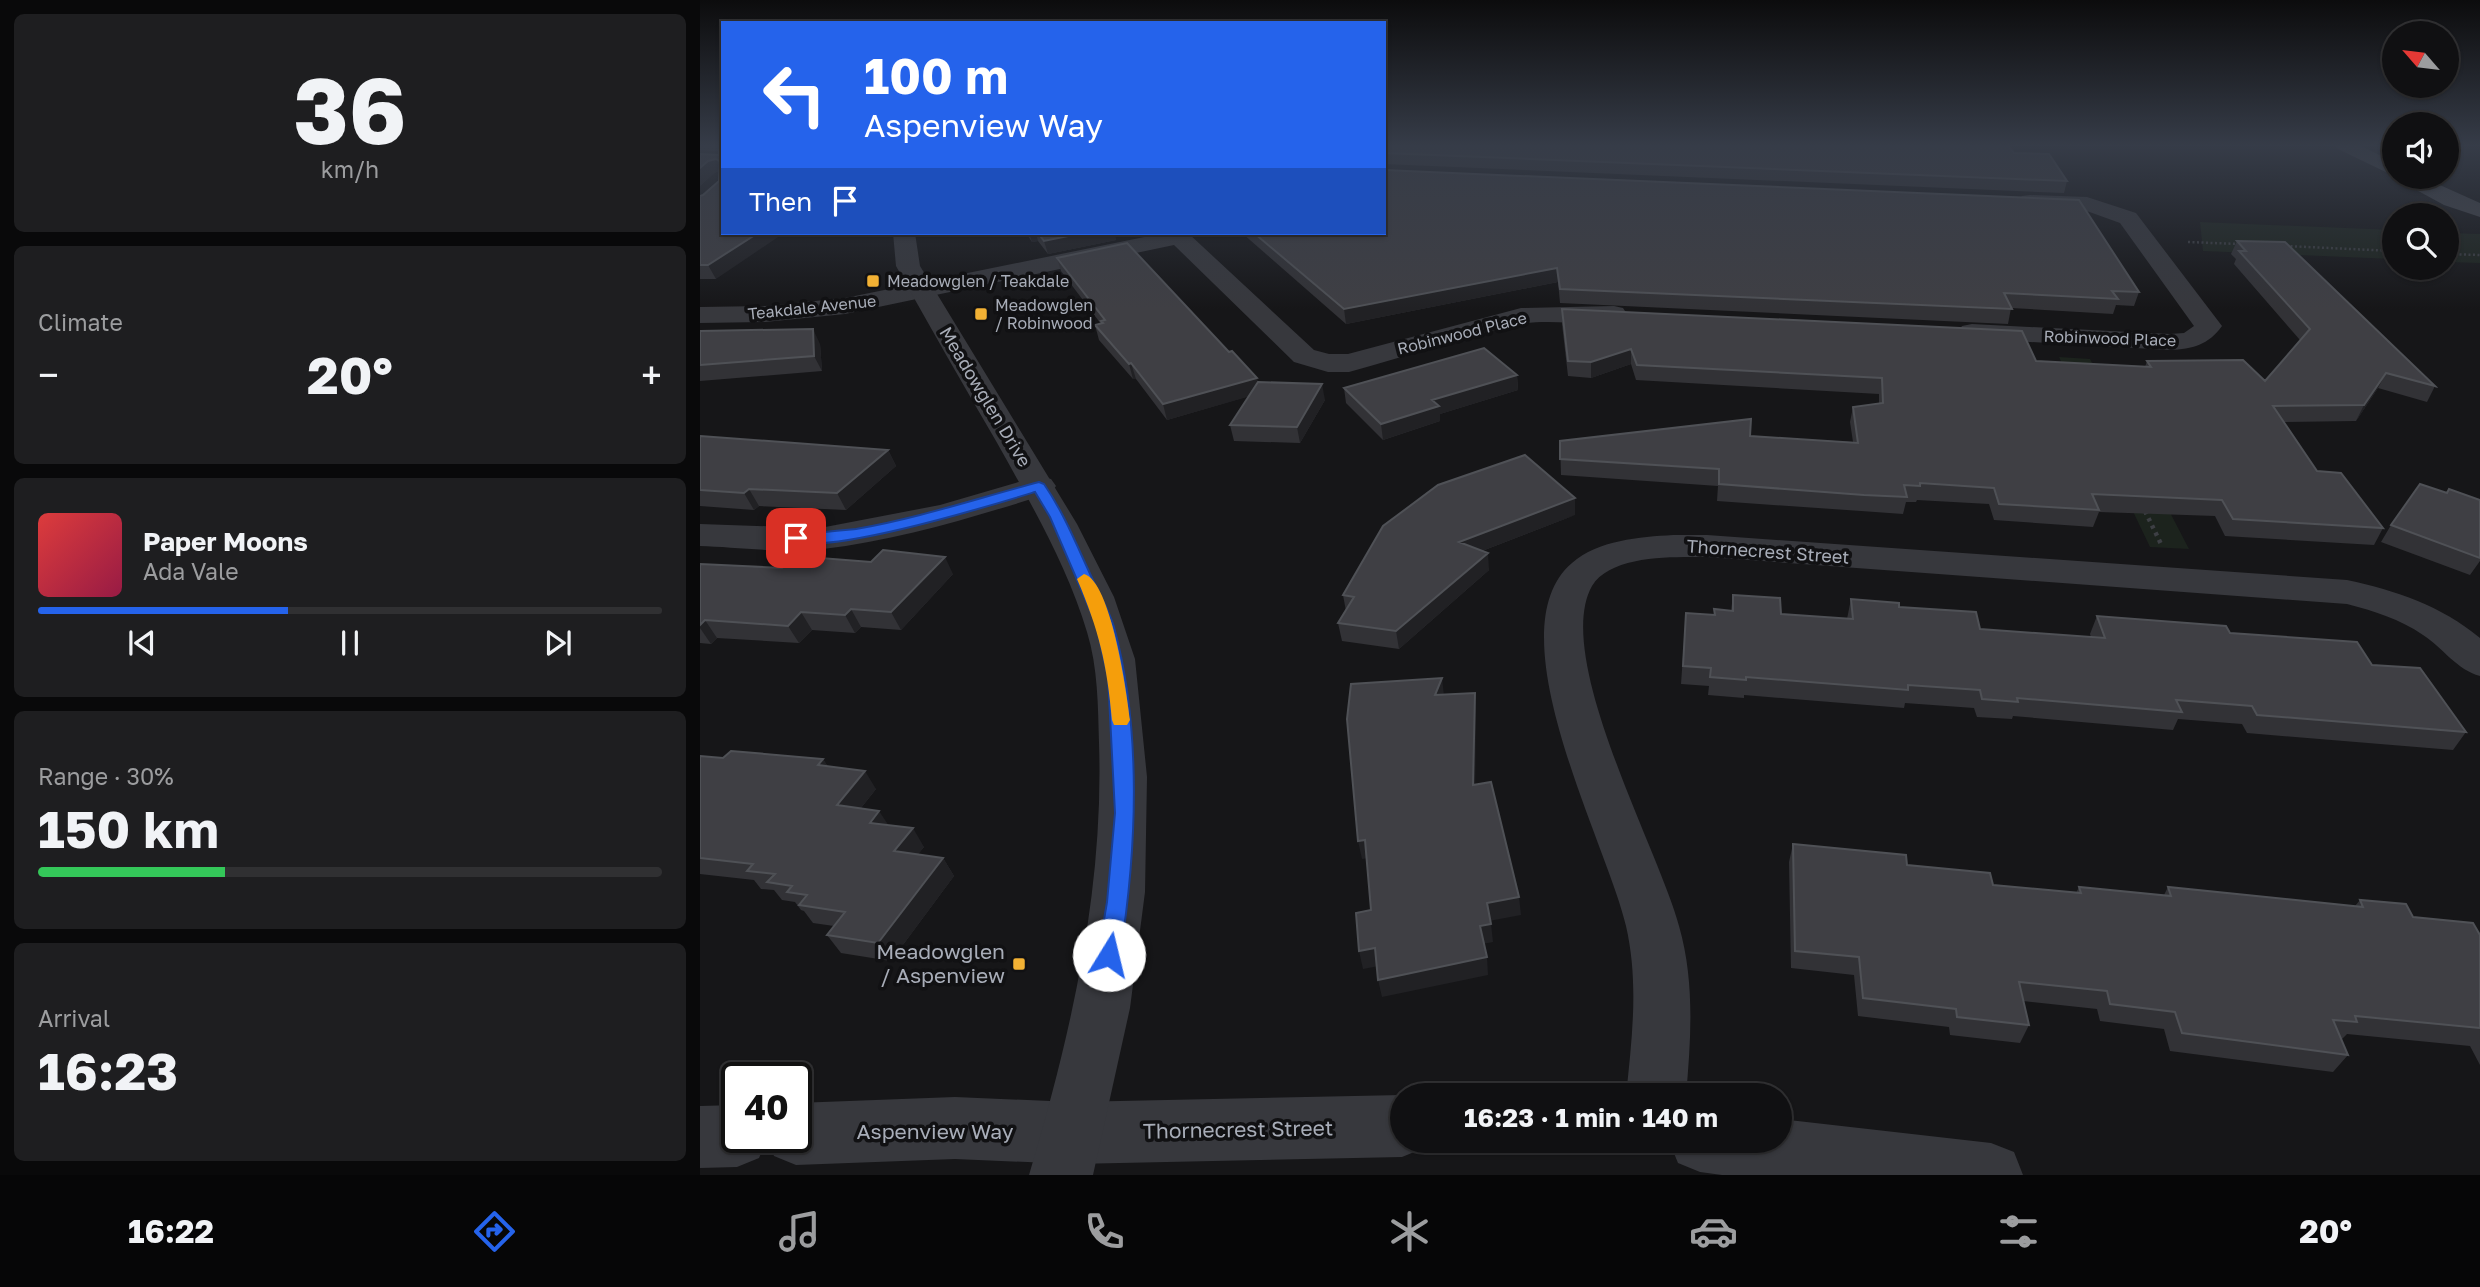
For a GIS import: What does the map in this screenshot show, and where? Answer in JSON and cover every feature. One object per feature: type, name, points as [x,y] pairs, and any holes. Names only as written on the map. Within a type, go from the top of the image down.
[{"type":"main road","points":[[2452,200],[2480,210]]},
{"type":"street","name":"Robinwood Place","points":[[1951,331],[2170,342],[2188,341],[2202,335],[2208,326],[2202,314],[2128,218],[2104,208],[2079,204],[2002,200]]},
{"type":"street","name":"Meadowglen Drive","points":[[904,235],[908,266],[1057,517],[1105,624],[1117,677],[1123,741],[1125,813],[1118,902],[1100,1008],[1067,1154]]},
{"type":"street","name":"Robinwood Place","points":[[923,291],[1177,235],[1304,356],[1328,363],[1349,363],[1521,316],[1562,313],[1633,315]]},
{"type":"street","name":"Teakdale Avenue","points":[[700,316],[765,314],[845,306],[923,291]]},
{"type":"street","points":[[700,535],[820,539],[938,516],[1039,486]]},
{"type":"street","name":"Thornecrest Street","points":[[1657,1083],[1663,1023],[1654,930],[1584,738],[1568,669],[1564,616],[1574,583],[1589,569],[1609,557],[1659,546],[1707,546],[2347,592],[2381,599],[2417,612],[2446,630],[2480,662]]},
{"type":"street","name":"Thornecrest Street","points":[[1067,1154],[1390,1127]]},
{"type":"street","name":"Aspenview Way","points":[[812,1133],[955,1128],[1067,1154]]},
{"type":"street","points":[[700,1137],[721,1136]]},
{"type":"street","points":[[1792,1152],[1991,1175]]},
{"type":"path","points":[[2145,240],[2242,244]]},
{"type":"path","points":[[2283,246],[2382,250]]},
{"type":"path","points":[[2459,254],[2480,255]]},
{"type":"path","points":[[2143,507],[2178,580]]},
{"type":"shaded area","points":[[2200,222],[2382,230],[2382,258],[2203,251]]},
{"type":"shaded area","points":[[2459,233],[2480,234],[2480,263],[2459,262]]},
{"type":"shaded area","points":[[2059,357],[2090,359],[2189,549],[2150,547]]},
{"type":"building","points":[[700,200],[721,200],[721,235],[755,235],[708,265],[700,265]]},
{"type":"building","points":[[1386,200],[2079,200],[2139,292],[2112,291],[2118,299],[2004,293],[2012,309],[1560,289],[1557,268],[1344,309],[1256,235],[1386,235]]},
{"type":"building","points":[[1040,235],[1073,235],[1044,241]]},
{"type":"building","points":[[2237,241],[2285,242],[2435,386],[2386,373],[2364,405],[2273,406],[2317,471],[2341,473],[2383,528],[2233,519],[2222,500],[2092,494],[2099,510],[1999,504],[1994,488],[1920,483],[1920,486],[1904,485],[1907,497],[1864,495],[1719,484],[1719,469],[1560,459],[1560,441],[1751,419],[1750,436],[1858,443],[1853,407],[1883,403],[1882,378],[1637,365],[1631,349],[1591,362],[1568,361],[1562,309],[2022,331],[2036,361],[2151,367],[2147,361],[2243,360],[2265,381],[2310,329],[2239,251],[2246,251]]},
{"type":"building","points":[[1127,243],[1229,352],[1232,351],[1257,378],[1163,404],[1131,363],[1129,364],[1095,325],[1105,320],[1057,258]]},
{"type":"building","points":[[813,329],[814,356],[700,365],[700,331]]},
{"type":"building","points":[[1484,348],[1517,375],[1432,400],[1439,406],[1381,424],[1344,388]]},
{"type":"building","points":[[1258,382],[1322,384],[1297,427],[1230,425]]},
{"type":"building","points":[[700,436],[888,450],[837,493],[700,490]]},
{"type":"building","points":[[1525,455],[1575,498],[1459,542],[1488,553],[1396,631],[1338,623],[1354,597],[1343,595],[1383,526],[1438,485]]},
{"type":"building","points":[[2420,484],[2447,493],[2449,489],[2480,500],[2480,558],[2391,525]]},
{"type":"building","points":[[883,550],[945,557],[891,612],[851,609],[845,615],[801,612],[788,626],[705,620],[700,625],[700,564],[782,568],[795,556],[871,562]]},
{"type":"building","points":[[1733,595],[1780,598],[1781,614],[1853,619],[1851,599],[1899,603],[1899,607],[1976,612],[1980,629],[2105,638],[2097,616],[2226,626],[2230,633],[2357,642],[2372,665],[2420,668],[2466,732],[2257,715],[2252,706],[2176,700],[2182,712],[2017,698],[2018,702],[1982,699],[1980,690],[1908,685],[1908,690],[1746,677],[1746,680],[1710,677],[1711,668],[1683,666],[1686,613],[1715,615],[1714,609],[1733,611]]},
{"type":"building","points":[[1442,678],[1435,695],[1475,693],[1473,785],[1491,782],[1519,897],[1487,903],[1491,924],[1480,926],[1487,957],[1378,980],[1375,948],[1359,951],[1356,913],[1371,910],[1365,840],[1358,841],[1347,719],[1351,684]]},
{"type":"building","points":[[731,751],[823,759],[818,765],[865,771],[837,805],[879,811],[870,823],[913,828],[894,851],[943,858],[878,943],[827,935],[845,912],[799,905],[807,895],[787,892],[792,886],[767,882],[775,874],[747,871],[753,864],[700,858],[700,756],[723,758]]},
{"type":"building","points":[[1793,844],[1906,855],[1907,865],[1990,873],[1993,885],[2081,893],[2079,887],[2171,896],[2168,887],[2363,907],[2360,900],[2406,904],[2413,917],[2473,923],[2480,935],[2480,1028],[2355,1016],[2357,1022],[2333,1020],[2348,1055],[2182,1033],[2175,1012],[2110,1004],[2107,991],[2019,982],[2029,1025],[1957,1017],[1956,1009],[1863,998],[1859,957],[1795,951]]},
{"type":"slow traffic","points":[[1084,579],[1105,624],[1117,677],[1121,720]]},
{"type":"place","name":"Meadowglen / Teakdale","points":[[873,281]]},
{"type":"place","name":"Meadowglen / Robinwood","points":[[981,314]]},
{"type":"place","name":"Meadowglen / Aspenview","points":[[1019,964]]},
{"type":"route","points":[[796,538],[820,539],[892,527],[967,509],[1039,486],[1057,517],[1105,624],[1117,677],[1123,741],[1125,813],[1118,902],[1109,955]]}]
